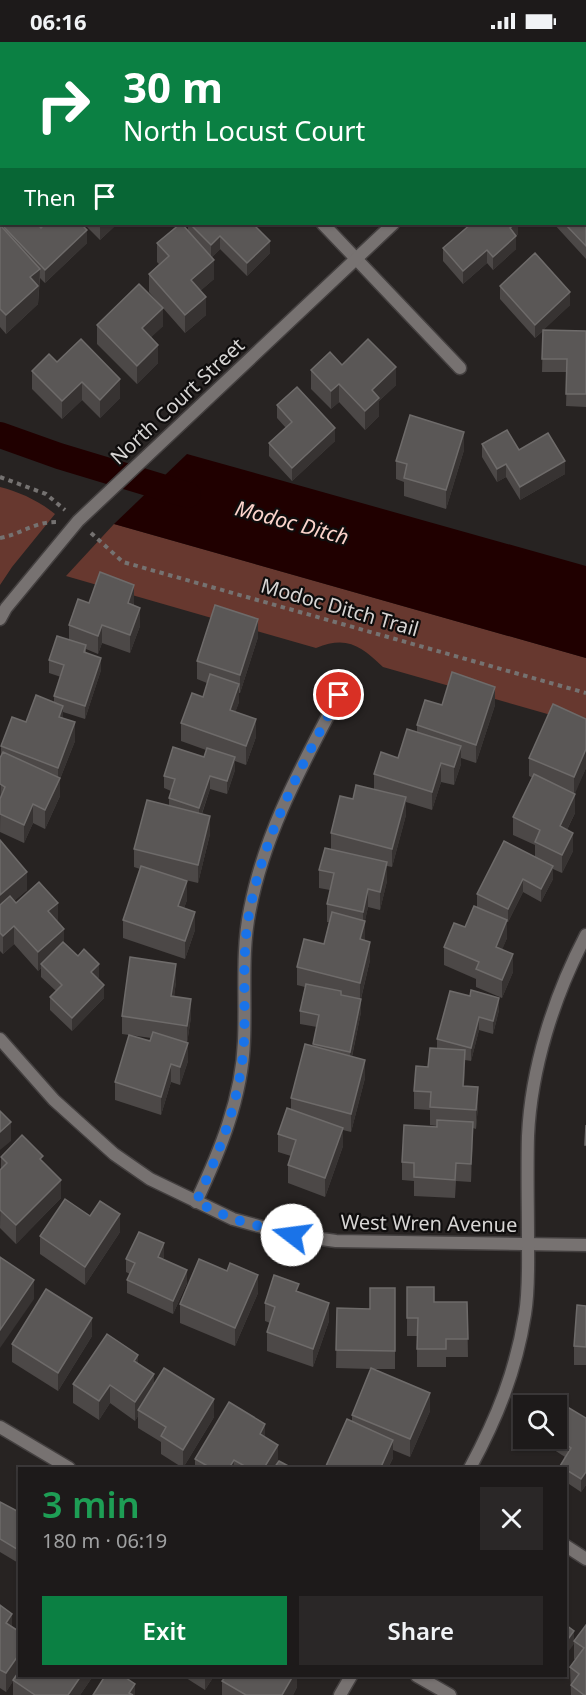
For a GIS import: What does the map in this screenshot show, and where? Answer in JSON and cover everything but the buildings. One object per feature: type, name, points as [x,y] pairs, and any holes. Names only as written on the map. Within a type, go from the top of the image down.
[{"type":"street","points":[[324,225],[460,368]]},
{"type":"street","name":"North Court Street","points":[[0,619],[6,608],[78,521],[392,225]]},
{"type":"street","points":[[196,1202],[222,1143],[240,1078],[244,1043],[244,948],[258,874],[282,808],[339,695]]},
{"type":"street","points":[[471,1467],[488,1435],[508,1387],[516,1357],[529,1278],[528,1133],[533,1092],[554,1010],[586,935]]},
{"type":"street","name":"West Wren Avenue","points":[[0,1040],[54,1100],[114,1154],[150,1179],[233,1219],[292,1235],[336,1241],[586,1245]]},
{"type":"street","points":[[0,1427],[67,1467]]},
{"type":"street","points":[[567,1547],[586,1559]]},
{"type":"street","points":[[340,1695],[350,1677]]},
{"type":"street","points":[[419,1677],[450,1695]]},
{"type":"path","points":[[0,477],[46,494],[60,505]]},
{"type":"path","points":[[0,538],[42,522],[78,521]]},
{"type":"path","name":"Modoc Ditch Trail","points":[[93,536],[123,562],[586,693]]},
{"type":"shaded area","points":[[0,487],[29,498],[55,514],[0,585]]},
{"type":"shaded area","points":[[114,524],[586,658],[586,725],[383,667],[368,653],[353,645],[336,643],[316,648],[66,576]]},
{"type":"water","points":[[187,454],[586,566],[586,658],[114,524]]},
{"type":"waterway","name":"Modoc Ditch","points":[[0,435],[59,456],[188,495]]},
{"type":"route","points":[[292,1235],[233,1219],[196,1202],[222,1143],[240,1078],[245,1014],[244,948],[258,874],[269,838],[288,793],[339,695]]}]
